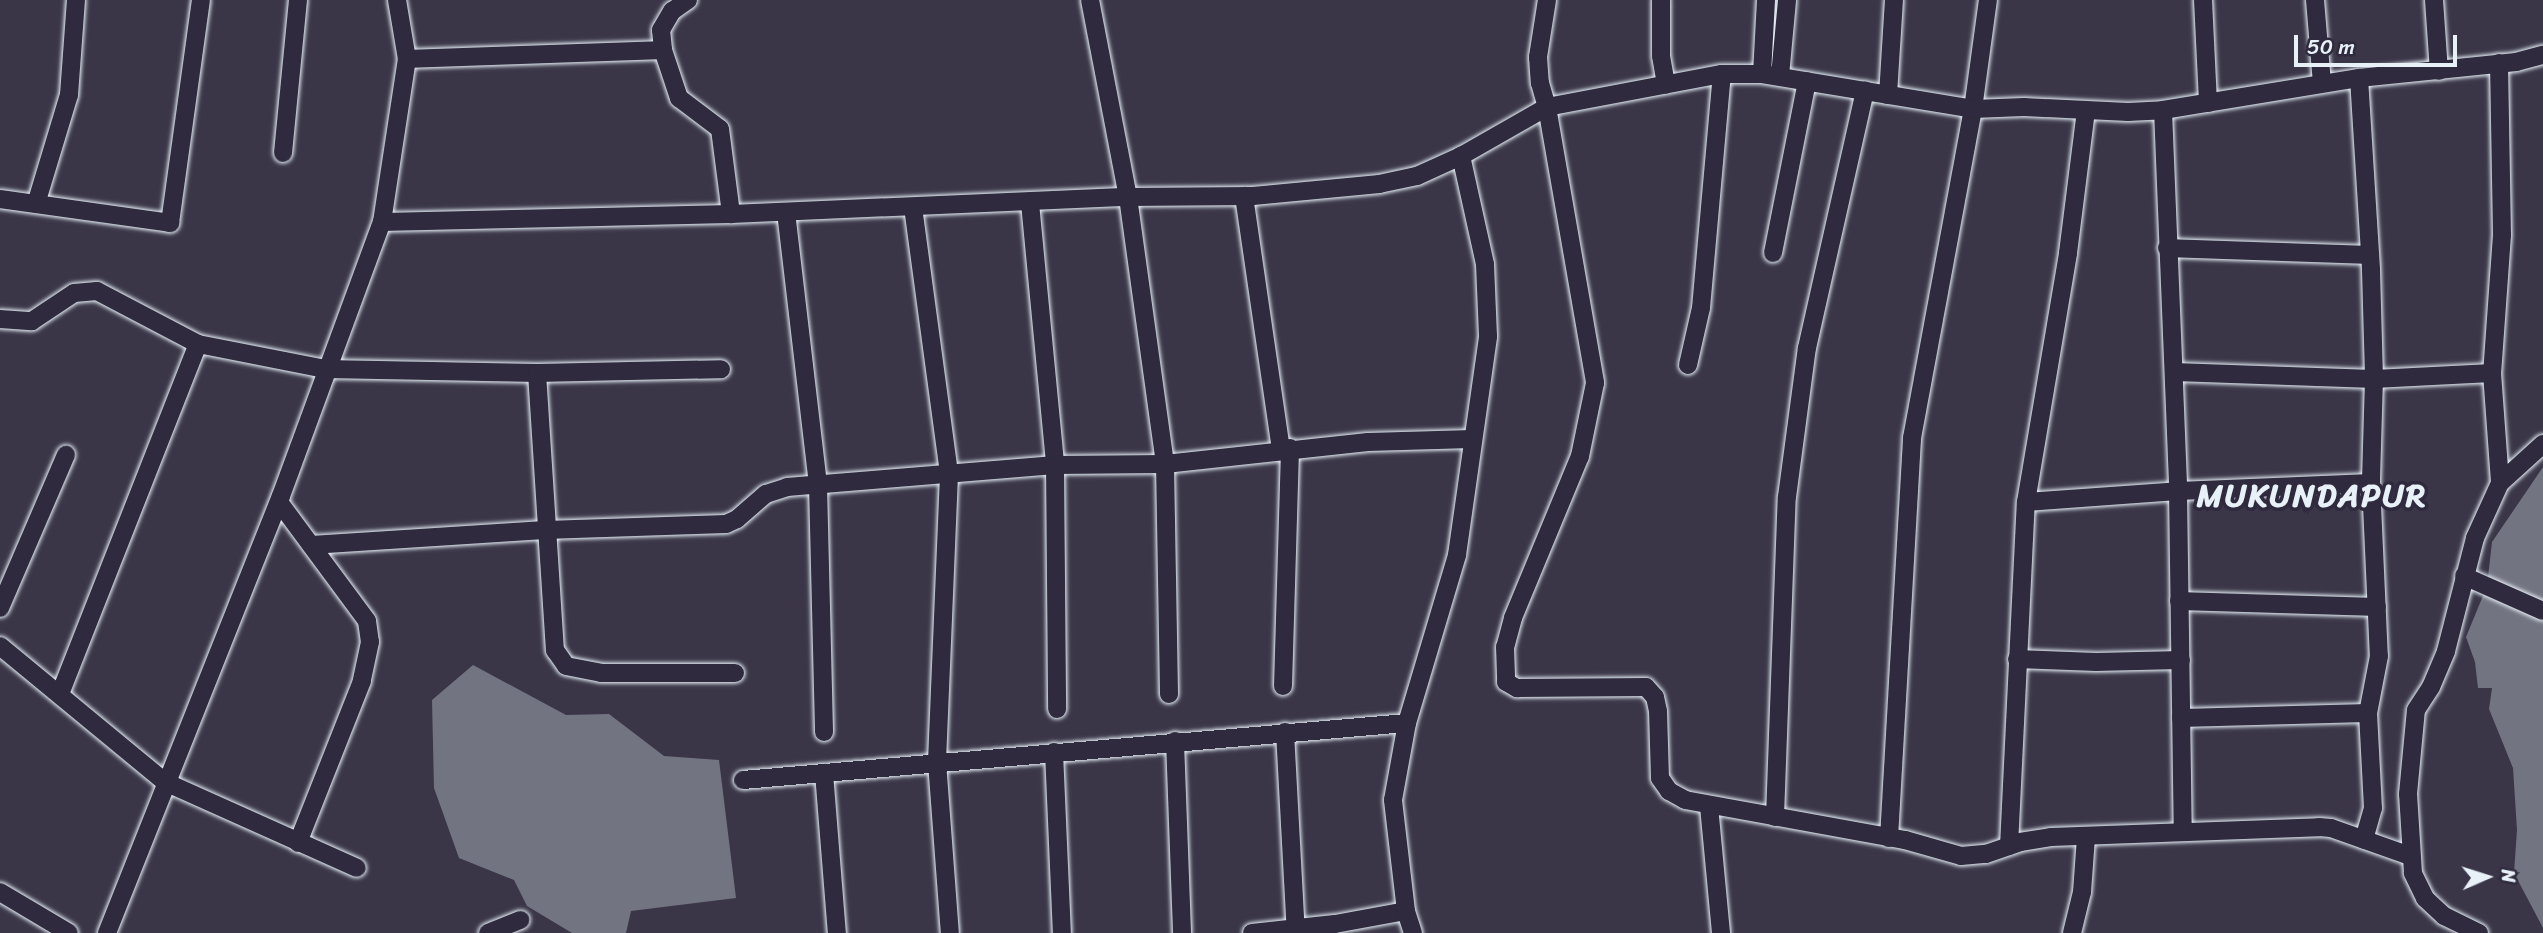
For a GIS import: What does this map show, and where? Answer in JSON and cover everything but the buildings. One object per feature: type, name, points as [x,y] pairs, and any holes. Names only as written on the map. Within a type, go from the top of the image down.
[{"type":"street","points":[[36,204],[69,95],[76,0]]},
{"type":"street","points":[[0,199],[170,223],[201,0]]},
{"type":"street","points":[[283,153],[298,0]]},
{"type":"street","points":[[107,933],[279,502],[382,222],[407,59],[397,0]]},
{"type":"street","points":[[688,0],[672,11],[661,30],[663,50],[679,98],[720,129],[731,214]]},
{"type":"street","points":[[1090,0],[1128,197],[1165,464],[1169,694]]},
{"type":"street","points":[[1547,0],[1538,57],[1540,83],[1547,107],[1595,383],[1580,456],[1513,618],[1505,647],[1503,667],[1506,681],[1517,688],[1646,687],[1655,696],[1658,711],[1660,778],[1670,791],[1685,800],[1889,838],[1961,856],[1986,855],[2008,846],[2051,837],[2319,827],[2410,856]]},
{"type":"street","points":[[1661,0],[1661,55],[1666,85]]},
{"type":"street","points":[[1766,0],[1771,75]]},
{"type":"street","points":[[1771,75],[1787,0]]},
{"type":"street","points":[[1888,95],[1894,0]]},
{"type":"street","points":[[1889,838],[1912,438],[1973,109],[1988,0]]},
{"type":"street","points":[[2203,0],[2208,103]]},
{"type":"street","points":[[2315,0],[2322,83]]},
{"type":"street","points":[[2434,0],[2439,71]]},
{"type":"street","points":[[407,59],[663,50]]},
{"type":"street","points":[[382,222],[731,214],[1128,197],[1244,196],[1379,184],[1417,176],[1461,156],[1547,107],[1722,74],[1771,75],[1973,109],[2024,107],[2163,110],[2322,83],[2439,71],[2543,55]]},
{"type":"street","points":[[2499,63],[2502,235],[2492,373],[2500,483]]},
{"type":"street","points":[[1688,365],[1701,308],[1722,74]]},
{"type":"street","points":[[2359,78],[2374,379],[2371,483],[2379,656],[2368,713],[2374,808],[2364,840]]},
{"type":"street","points":[[1773,253],[1807,81]]},
{"type":"street","points":[[1775,817],[1787,497],[1807,348],[1865,90]]},
{"type":"street","points":[[2008,846],[2026,502],[2068,253],[2086,110]]},
{"type":"street","points":[[2163,110],[2178,491],[2183,831]]},
{"type":"street","points":[[1413,933],[1406,911],[1393,800],[1407,723],[1457,555],[1488,336],[1485,264],[1461,156]]},
{"type":"street","points":[[1244,196],[1285,449],[1283,687]]},
{"type":"street","points":[[1030,203],[1055,465],[1056,709]]},
{"type":"street","points":[[913,207],[949,475],[937,762],[950,933]]},
{"type":"street","points":[[786,212],[818,485],[824,732]]},
{"type":"street","points":[[2167,248],[2369,255]]},
{"type":"street","points":[[0,320],[32,321],[74,293],[97,291],[198,344],[326,369],[537,373],[721,369]]},
{"type":"street","points":[[60,694],[198,344]]},
{"type":"street","points":[[2174,372],[2374,379],[2492,373]]},
{"type":"street","points":[[537,373],[545,530],[555,650],[566,666],[601,673],[735,673]]},
{"type":"street","points":[[311,545],[545,530],[726,524],[776,488],[1055,465],[1165,464],[1285,449],[1472,439]]},
{"type":"street","points":[[2479,933],[2458,925],[2426,898],[2413,873],[2408,794],[2416,710],[2431,687],[2446,651],[2475,538],[2500,483],[2543,443]]},
{"type":"street","points":[[0,608],[66,455]]},
{"type":"street","points":[[2026,502],[2178,491],[2371,483]]},
{"type":"street","points":[[279,502],[367,621],[370,642],[362,681],[298,843]]},
{"type":"street","points":[[2464,576],[2543,611]]},
{"type":"street","points":[[2179,601],[2377,607]]},
{"type":"street","points":[[0,646],[165,782],[357,869]]},
{"type":"street","points":[[2018,659],[2096,662],[2181,660]]},
{"type":"street","points":[[2181,718],[2368,713]]},
{"type":"street","points":[[743,779],[1407,723]]},
{"type":"street","points":[[1285,732],[1296,931]]},
{"type":"street","points":[[1175,741],[1182,933]]},
{"type":"street","points":[[1054,752],[1062,933]]},
{"type":"street","points":[[824,773],[837,933]]},
{"type":"street","points":[[1709,806],[1721,933]]},
{"type":"street","points":[[2072,933],[2082,892],[2086,837]]},
{"type":"street","points":[[0,892],[69,933]]},
{"type":"street","points":[[1252,933],[1296,931],[1406,911]]},
{"type":"street","points":[[488,933],[521,920]]},
{"type":"water","points":[[2543,467],[2543,928],[2514,873],[2517,830],[2513,768],[2489,709],[2492,688],[2478,688],[2475,662],[2466,637],[2487,586],[2492,542]]},
{"type":"water","points":[[473,665],[566,715],[609,714],[664,756],[719,760],[736,898],[631,911],[626,933],[572,933],[527,906],[514,880],[459,858],[434,788],[432,700]]},
{"type":"district","name":"MUKUNDAPUR","points":[[2312,496]]}]
